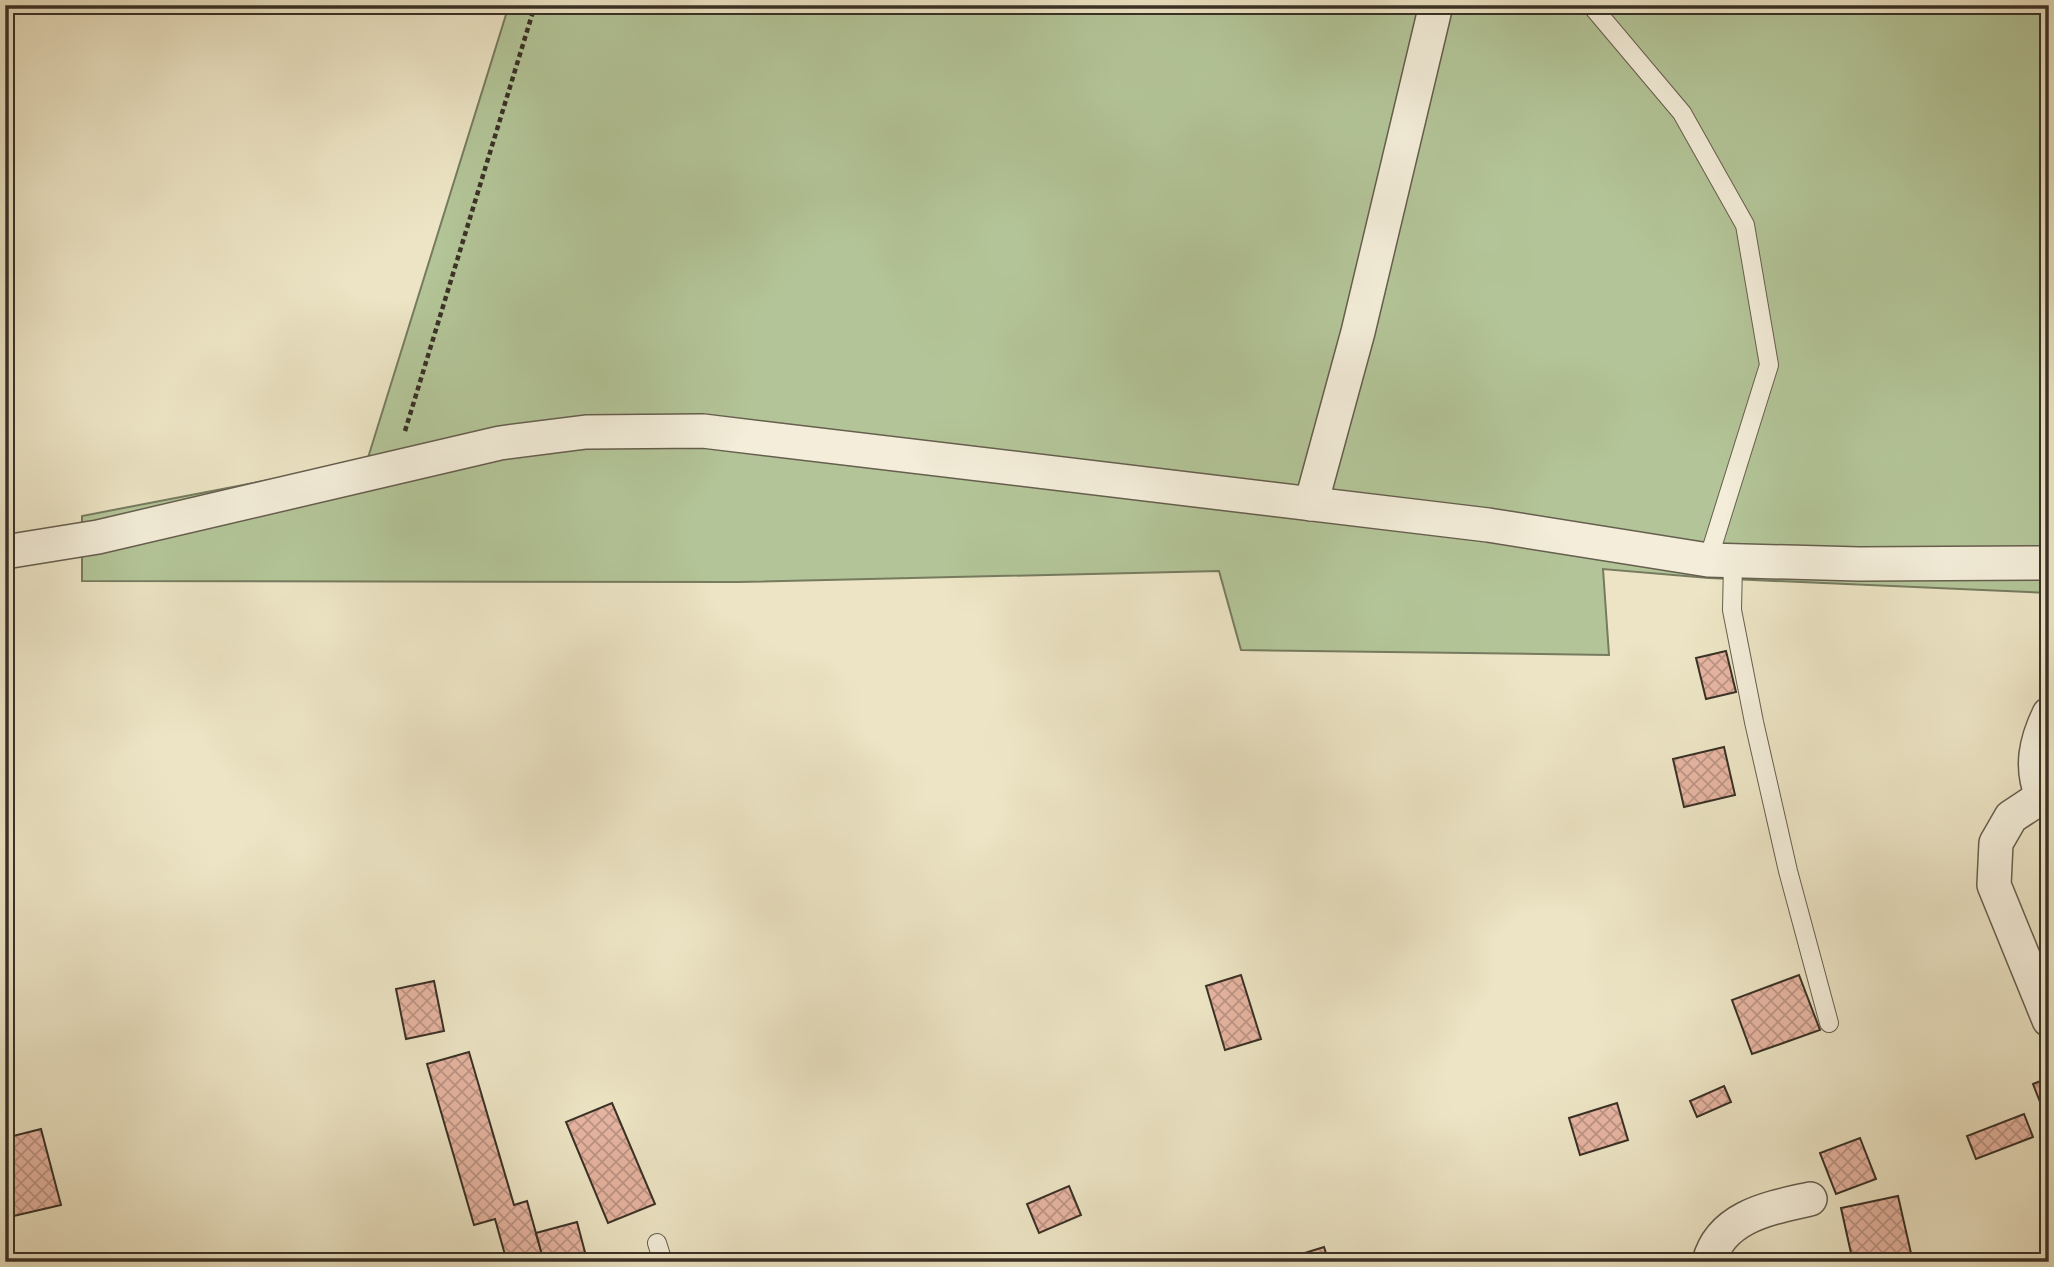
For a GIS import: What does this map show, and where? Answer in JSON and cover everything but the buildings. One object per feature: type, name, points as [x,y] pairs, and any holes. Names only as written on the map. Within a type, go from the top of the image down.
[{"type":"street","points":[[1311,504],[1359,332],[1436,5]]},
{"type":"street","points":[[5,552],[98,537],[500,443],[586,432],[703,431],[1488,526],[1720,561],[2049,563]]},
{"type":"street","points":[[2049,714],[2037,739],[2035,779],[2045,794],[2011,817],[1996,843],[1994,885],[2049,1020]]},
{"type":"street","points":[[1709,1262],[1712,1249],[1723,1233],[1742,1219],[1772,1208],[1811,1199]]},
{"type":"lane","points":[[1591,5],[1682,113],[1745,225],[1769,365],[1720,561],[1788,871],[1829,1023]]},
{"type":"lane","points":[[657,1243],[663,1262]]},
{"type":"path","points":[[393,468],[536,5]]},
{"type":"green space","points":[[509,5],[2049,5],[2049,593],[1709,578],[1603,569],[1609,655],[1241,650],[1219,571],[737,582],[82,581],[82,516],[367,461]]}]
